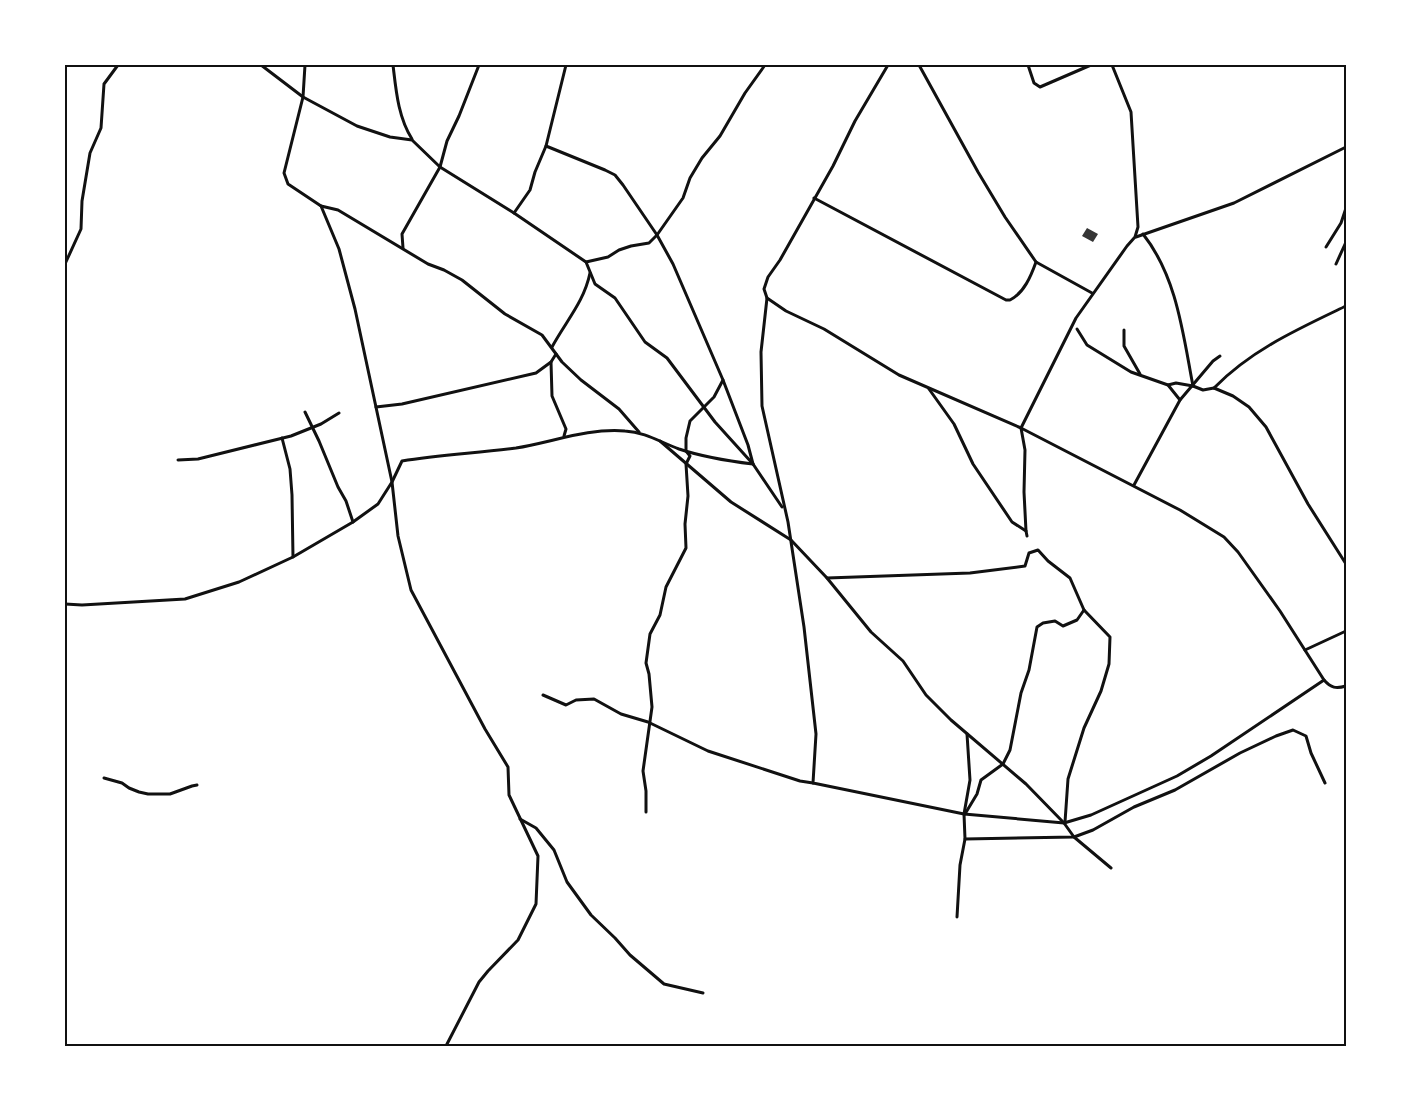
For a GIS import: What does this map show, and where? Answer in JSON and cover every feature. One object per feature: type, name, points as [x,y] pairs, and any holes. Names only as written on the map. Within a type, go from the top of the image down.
[{"type":"street","points":[[65,264],[81,229],[82,201],[90,153],[101,128],[104,84],[118,65]]},
{"type":"street","points":[[261,65],[303,97],[357,126],[390,137],[412,140]]},
{"type":"street","points":[[306,65],[303,97],[284,173],[288,184],[321,206],[338,210],[428,264],[462,280],[504,314],[542,335],[562,362],[581,380],[619,409],[639,433]]},
{"type":"street","points":[[393,65],[404,128],[412,140],[440,167],[514,213],[586,262],[595,284],[615,298],[645,342],[667,358],[704,407],[753,464],[784,510]]},
{"type":"street","points":[[404,248],[402,234],[440,167],[447,141],[479,65]]},
{"type":"street","points":[[514,213],[530,190],[534,172],[546,146],[566,65]]},
{"type":"street","points":[[586,262],[608,257],[619,250],[631,246],[649,243],[683,198],[690,178],[702,158],[720,136],[745,93],[765,65]]},
{"type":"street","points":[[813,783],[816,734],[791,540],[762,406],[761,352],[767,298],[764,289],[768,277],[780,260],[833,166],[855,121],[888,65]]},
{"type":"street","points":[[919,65],[978,172],[1005,217],[1036,262],[1092,293]]},
{"type":"street","points":[[1028,65],[1034,83],[1040,87],[1091,65]]},
{"type":"street","points":[[1027,536],[1024,492],[1025,450],[1021,428],[1076,318],[1092,293],[1135,237],[1138,227],[1131,112],[1112,65]]},
{"type":"street","points":[[546,146],[615,175],[656,235],[673,264],[723,380],[748,445],[753,464]]},
{"type":"street","points":[[1135,237],[1234,203],[1346,147]]},
{"type":"street","points":[[814,198],[1006,300],[1010,300],[1020,293],[1030,278],[1036,262]]},
{"type":"street","points":[[321,206],[339,248],[355,310],[392,482],[398,536],[411,590],[480,721],[508,767],[509,795],[538,856],[536,904],[518,940],[479,982],[446,1046]]},
{"type":"street","points":[[1326,247],[1340,223],[1346,208]]},
{"type":"street","points":[[1143,234],[1154,248],[1168,276],[1177,308],[1193,386]]},
{"type":"street","points":[[1336,264],[1346,242]]},
{"type":"street","points":[[552,347],[579,305],[587,288],[590,273]]},
{"type":"street","points":[[767,298],[786,311],[824,329],[899,376],[1021,428],[1134,485],[1224,537],[1238,552],[1324,680],[1331,687],[1339,688],[1346,686]]},
{"type":"street","points":[[1214,388],[1231,371],[1252,355],[1287,335],[1346,306]]},
{"type":"street","points":[[1077,329],[1087,345],[1131,372],[1168,385],[1193,386],[1203,390],[1214,388],[1233,396],[1249,407],[1266,427],[1308,504],[1346,564]]},
{"type":"street","points":[[1124,330],[1124,346],[1140,374]]},
{"type":"street","points":[[376,407],[402,404],[536,374],[551,362],[557,354]]},
{"type":"street","points":[[1134,485],[1180,400],[1213,361],[1220,356]]},
{"type":"street","points":[[551,362],[552,396],[566,429],[564,436]]},
{"type":"street","points":[[646,812],[646,791],[643,771],[648,722],[652,707],[646,663],[650,634],[660,615],[666,587],[686,548],[685,524],[688,496],[686,464],[690,456],[686,451],[686,438],[690,421],[714,397],[723,380]]},
{"type":"street","points":[[1168,385],[1180,400]]},
{"type":"street","points":[[928,388],[954,424],[973,464],[1012,522],[1026,531]]},
{"type":"street","points":[[305,412],[346,501],[353,522]]},
{"type":"street","points":[[178,460],[198,459],[282,438],[312,427],[339,413]]},
{"type":"street","points":[[65,604],[82,605],[185,599],[240,582],[293,557],[353,522],[378,504],[392,482],[402,461],[517,448],[564,436],[601,430],[639,433],[698,455],[753,464]]},
{"type":"street","points":[[282,438],[290,469],[293,557]]},
{"type":"street","points":[[657,439],[731,502],[791,540],[827,578],[871,632],[903,661],[926,694],[951,720],[1026,784],[1064,823],[1074,837],[1111,868]]},
{"type":"street","points":[[827,578],[970,573],[1025,566],[1029,554],[1038,550],[1048,561],[1070,578],[1084,610],[1110,637],[1109,664],[1101,691],[1084,728],[1068,779],[1064,823]]},
{"type":"street","points":[[964,814],[977,794],[981,780],[1003,764],[1012,744],[1037,627],[1043,623],[1055,621],[1063,626],[1077,620],[1084,610]]},
{"type":"street","points":[[1305,650],[1346,630]]},
{"type":"street","points":[[544,695],[566,705],[576,700],[594,699],[621,714],[648,722],[708,751],[800,781],[964,814],[1064,823],[1091,815],[1177,776],[1211,756],[1324,680]]},
{"type":"street","points":[[966,839],[1074,837],[1094,830],[1134,807],[1175,790],[1240,753],[1293,730],[1306,736],[1311,753],[1325,783]]},
{"type":"street","points":[[957,917],[960,865],[966,839],[964,814],[970,780],[967,733]]},
{"type":"street","points":[[104,778],[148,794],[170,794],[192,786],[198,786]]},
{"type":"street","points":[[520,819],[536,828],[554,850],[567,882],[591,915],[630,955],[664,984],[702,993]]},
{"type":"building","points":[[1087,228],[1098,234],[1093,242],[1082,236]]}]
